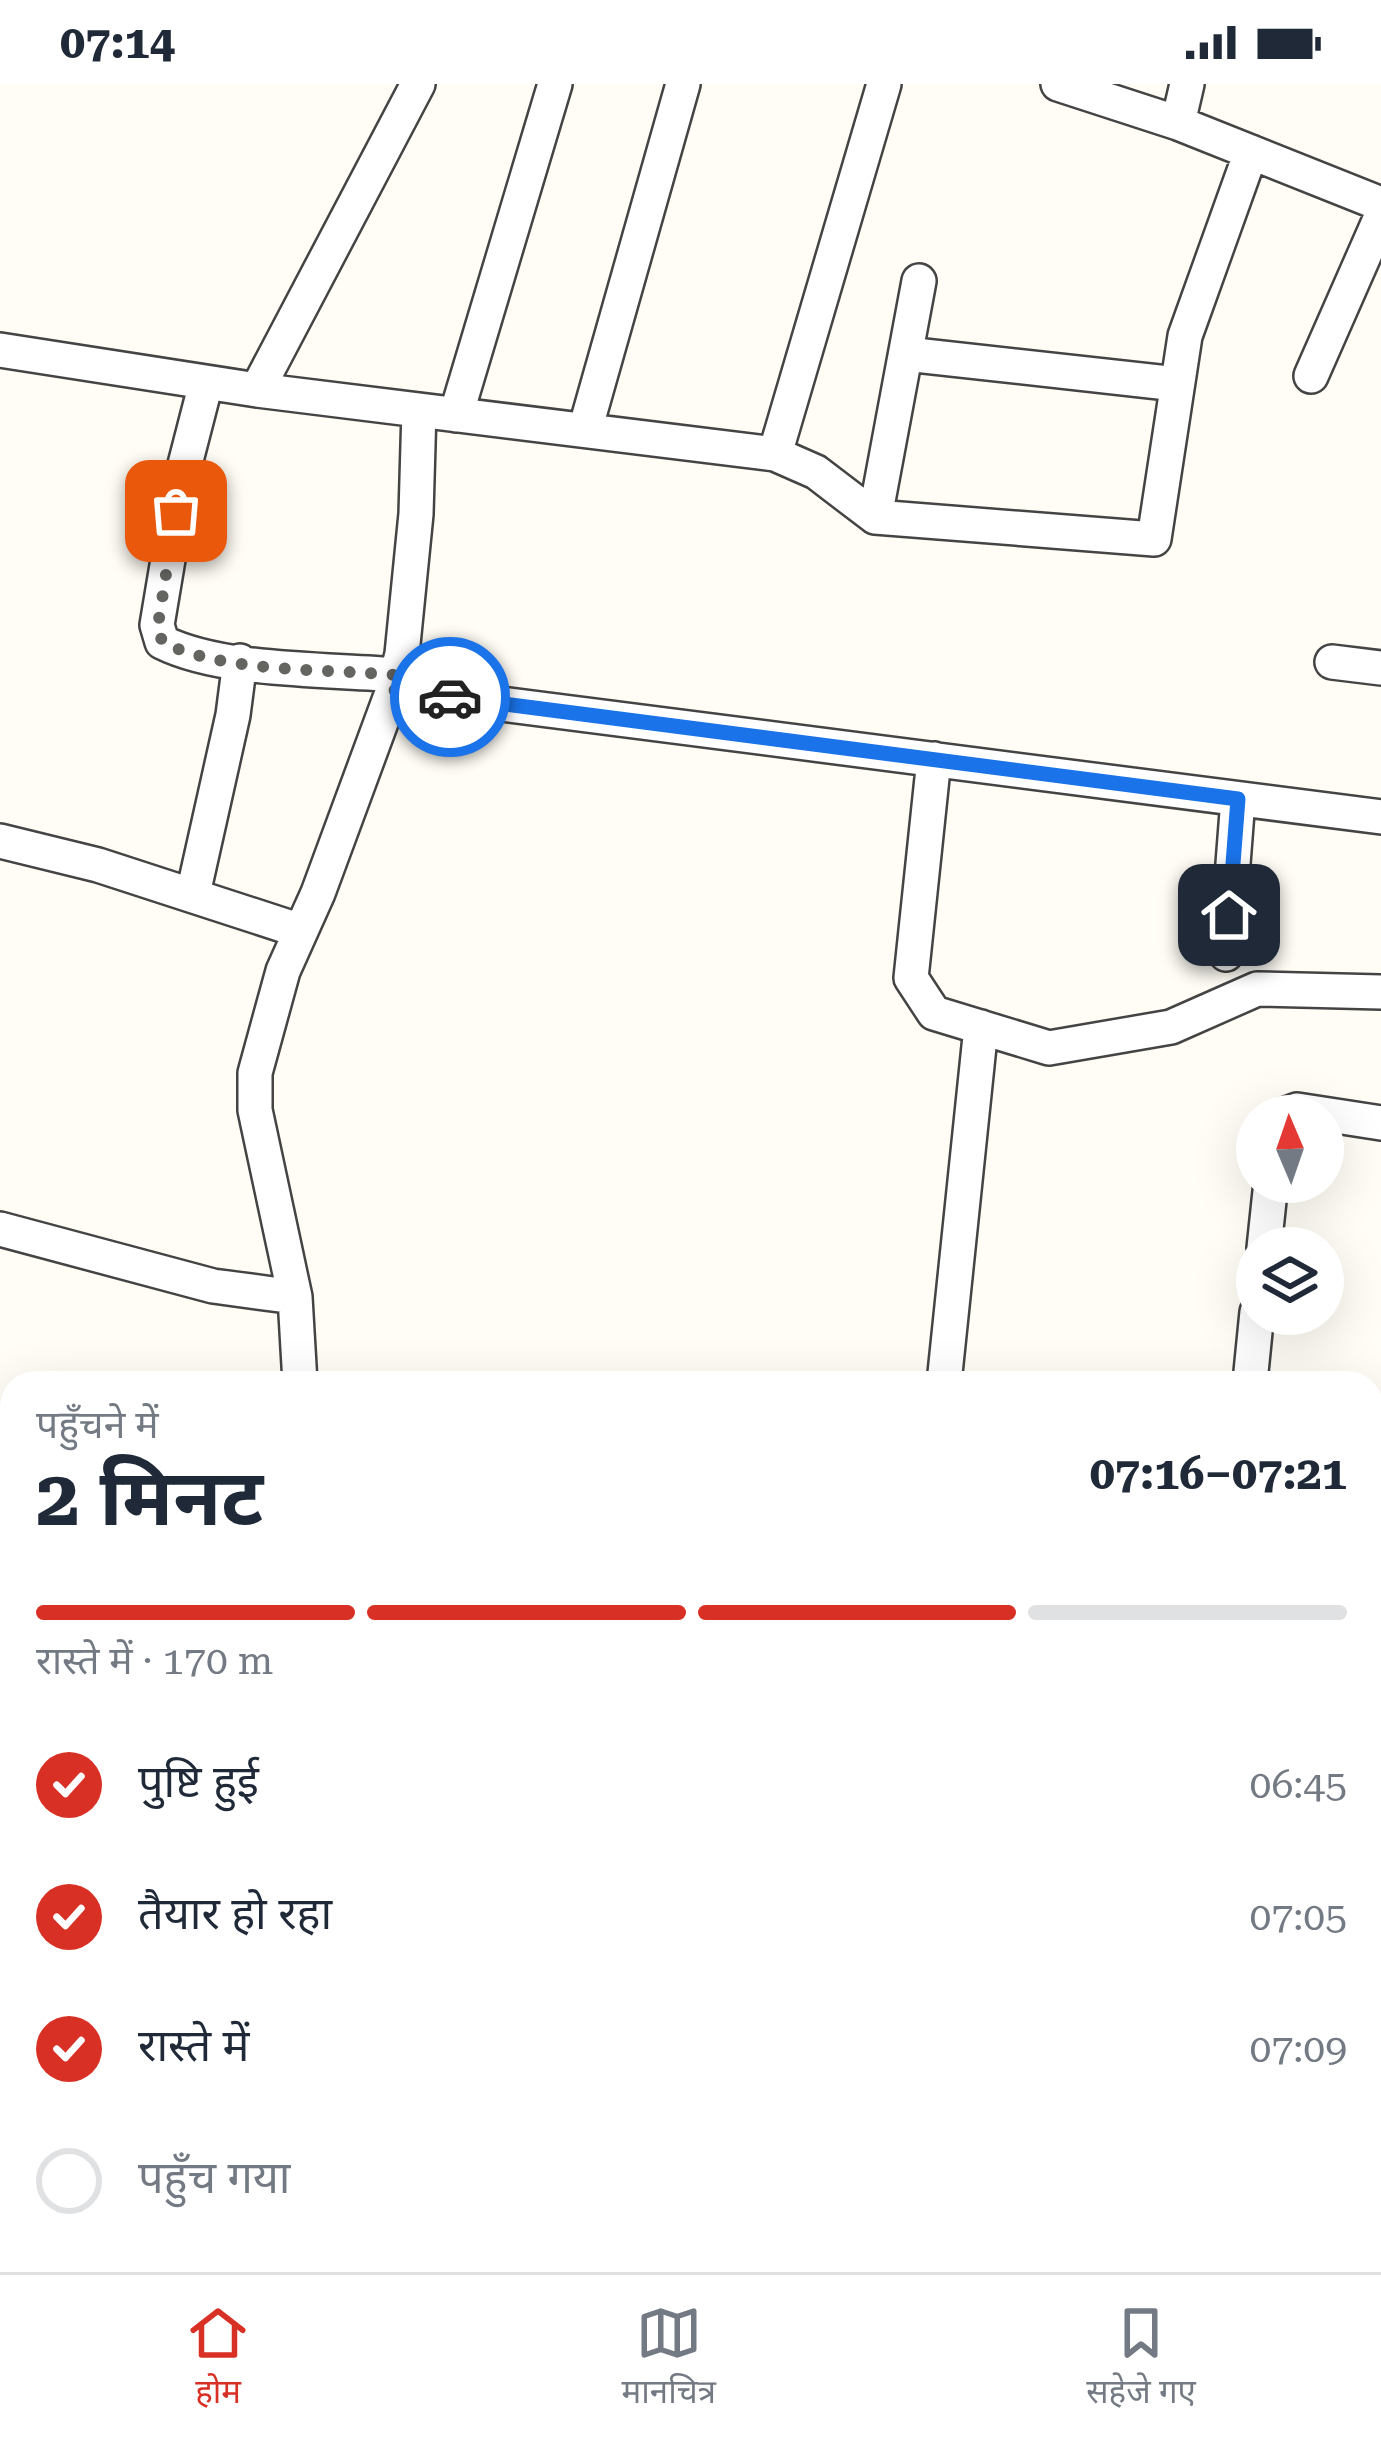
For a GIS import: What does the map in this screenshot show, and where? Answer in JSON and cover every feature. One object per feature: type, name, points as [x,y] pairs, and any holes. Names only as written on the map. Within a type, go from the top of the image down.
[{"type":"street","points":[[257,390],[418,84]]},
{"type":"street","points":[[456,415],[555,84]]},
{"type":"street","points":[[585,430],[682,84]]},
{"type":"street","points":[[775,454],[884,84]]},
{"type":"street","points":[[1058,84],[1178,123],[1381,204]]},
{"type":"street","points":[[1178,123],[1187,84]]},
{"type":"street","points":[[0,350],[257,390],[775,454],[816,472],[874,518],[1154,539],[1185,336],[1251,152]]},
{"type":"street","points":[[1311,376],[1381,217]]},
{"type":"street","points":[[874,518],[919,281]]},
{"type":"street","points":[[906,354],[1177,384]]},
{"type":"street","points":[[206,383],[182,476],[158,625],[162,642],[182,652],[1381,817]]},
{"type":"street","points":[[299,1371],[296,1297],[260,1138],[254,1073],[284,971],[395,682],[416,514],[419,410]]},
{"type":"street","points":[[193,894],[233,715],[240,661]]},
{"type":"street","points":[[1332,662],[1381,668]]},
{"type":"street","points":[[934,759],[910,978],[934,1013],[1049,1048],[1171,1027],[1258,989],[1381,992]]},
{"type":"street","points":[[1226,954],[1238,799]]},
{"type":"street","points":[[0,841],[193,894],[301,931]]},
{"type":"street","points":[[945,1371],[981,1027]]},
{"type":"street","points":[[1344,1117],[1381,1123]]},
{"type":"street","points":[[0,1229],[213,1286],[296,1297]]},
{"type":"street","points":[[1251,1371],[1255,1335]]},
{"type":"way so far","points":[[176,511],[158,625],[162,642],[182,652],[311,672],[397,675],[393,690],[450,697]]},
{"type":"route","points":[[450,697],[1238,799],[1229,915]]}]
